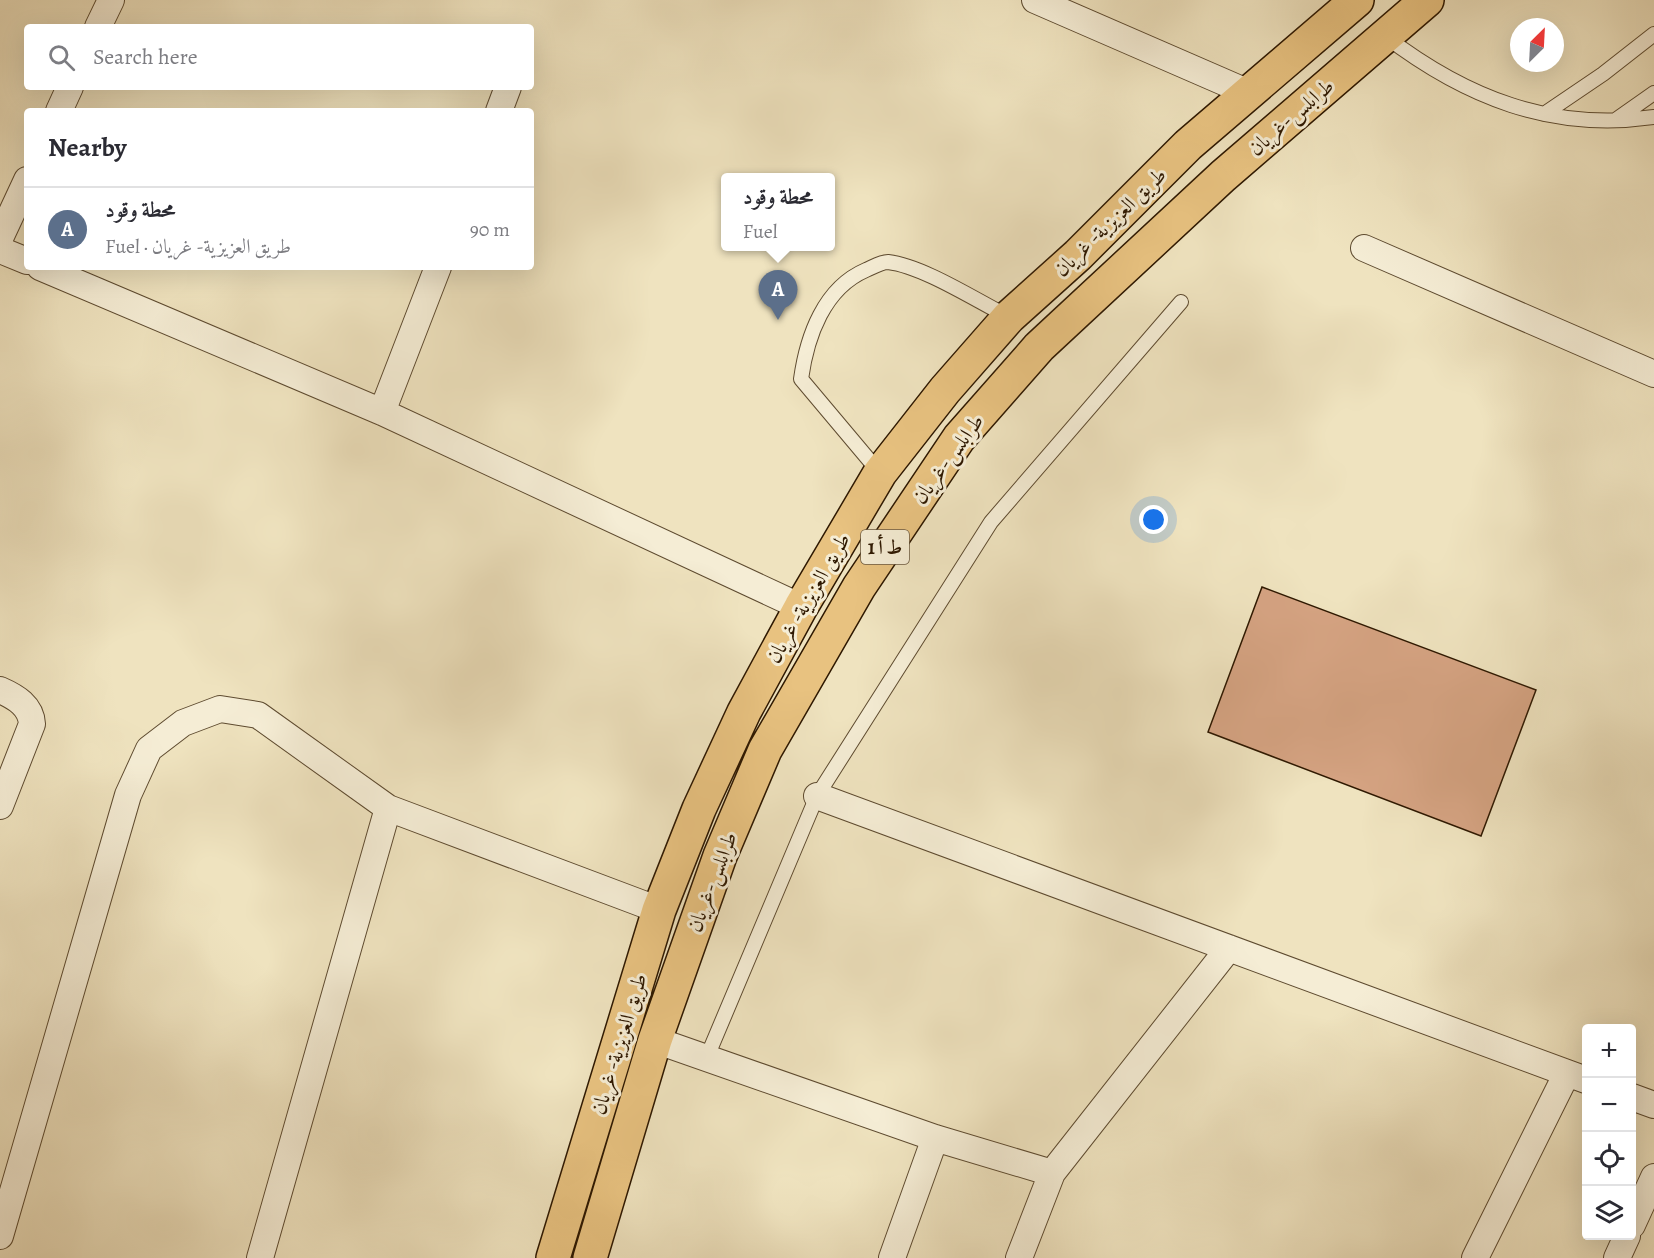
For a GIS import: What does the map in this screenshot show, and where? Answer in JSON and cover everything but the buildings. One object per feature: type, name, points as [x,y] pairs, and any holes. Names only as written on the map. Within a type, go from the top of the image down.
[{"type":"highway","name":"طريق العزيزية- غريان","points":[[553,1258],[659,910],[704,798],[744,712],[801,607],[880,473],[945,390],[1009,317],[1078,255],[1188,145],[1357,0]]},
{"type":"highway","name":"طرابلس-غريان","points":[[590,1258],[655,1040],[720,856],[765,750],[859,587],[958,438],[1039,347],[1102,286],[1223,176],[1427,0]]},
{"type":"street","points":[[99,24],[111,0]]},
{"type":"street","points":[[1035,0],[1249,93]]},
{"type":"street","points":[[60,108],[69,90]]},
{"type":"street","points":[[500,108],[507,90]]},
{"type":"street","points":[[0,238],[24,186]]},
{"type":"street","points":[[1364,248],[1654,374]]},
{"type":"street","points":[[0,250],[24,260]]},
{"type":"street","points":[[47,270],[382,412],[801,607]]},
{"type":"street","points":[[382,412],[437,270]]},
{"type":"street","points":[[0,690],[24,704],[32,714],[32,724],[0,806]]},
{"type":"street","points":[[0,1236],[128,795],[149,749],[183,723],[220,709],[258,715],[388,808],[659,910]]},
{"type":"street","points":[[817,796],[1577,1076],[1475,1258]]},
{"type":"street","points":[[260,1258],[388,808]]},
{"type":"street","points":[[1019,1258],[1052,1173],[1229,948]]},
{"type":"street","points":[[655,1040],[935,1138],[1052,1173]]},
{"type":"street","points":[[1636,1098],[1654,1105]]},
{"type":"street","points":[[892,1258],[935,1138]]},
{"type":"street","points":[[1642,1214],[1654,1178]]},
{"type":"street","points":[[1617,1258],[1625,1240]]},
{"type":"lane","points":[[1544,114],[1603,74],[1654,34]]},
{"type":"lane","points":[[1385,36],[1421,63],[1459,86],[1500,103],[1544,114],[1616,120],[1654,117]]},
{"type":"lane","points":[[1616,120],[1654,93]]},
{"type":"lane","points":[[880,473],[801,379],[805,347],[822,310],[850,276],[885,262],[915,270],[1009,317]]},
{"type":"lane","points":[[707,1057],[817,796],[991,522],[1181,302]]},
{"type":"place","name":"محطة وقود","points":[[778,320]]}]
